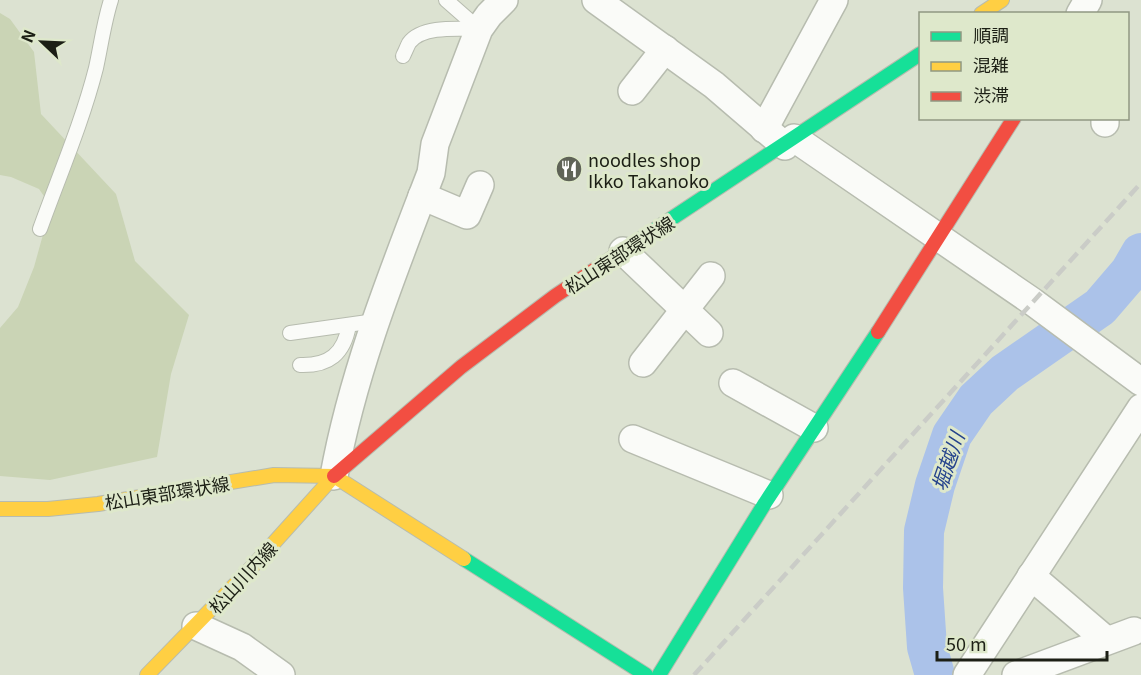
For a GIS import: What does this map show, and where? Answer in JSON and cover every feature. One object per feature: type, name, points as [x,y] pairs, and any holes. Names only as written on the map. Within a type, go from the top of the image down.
[{"type":"main road","points":[[984,12],[1002,0]]},
{"type":"main road","name":"松山東部環状線","points":[[0,509],[48,509],[98,504],[274,475],[334,476],[461,367],[555,296],[919,55]]},
{"type":"main road","points":[[659,675],[770,495],[939,238],[1013,120]]},
{"type":"main road","points":[[334,476],[646,675]]},
{"type":"main road","name":"松山川内線","points":[[147,675],[196,626],[334,476]]},
{"type":"street","points":[[334,476],[363,354],[431,172],[435,144],[479,29],[504,0]]},
{"type":"street","points":[[596,0],[714,85],[764,129],[790,142],[939,238],[1068,327],[1141,382]]},
{"type":"street","points":[[764,129],[834,0]]},
{"type":"street","points":[[632,92],[664,50]]},
{"type":"street","points":[[422,196],[467,215],[480,185]]},
{"type":"street","points":[[623,251],[709,333]]},
{"type":"street","points":[[643,363],[711,276]]},
{"type":"street","points":[[733,382],[814,428]]},
{"type":"street","points":[[967,675],[1141,408]]},
{"type":"street","points":[[633,439],[770,495]]},
{"type":"street","points":[[1031,576],[1106,640]]},
{"type":"street","points":[[196,626],[242,647],[281,675]]},
{"type":"street","points":[[1016,675],[1134,631]]},
{"type":"lane","points":[[40,229],[96,68],[105,18],[111,0]]},
{"type":"lane","points":[[446,0],[479,29]]},
{"type":"lane","points":[[403,56],[410,41],[421,34],[440,29],[479,29]]},
{"type":"lane","points":[[290,333],[375,321]]},
{"type":"lane","points":[[300,365],[316,365],[329,360],[339,351],[346,338],[349,325]]},
{"type":"green space","points":[[0,13],[10,19],[34,52],[41,114],[116,194],[135,261],[189,315],[171,374],[157,457],[50,480],[0,476],[0,328],[18,307],[34,267],[49,213],[46,199],[39,189],[11,177],[0,175]]},
{"type":"waterway","name":"堀越川","points":[[935,675],[927,647],[923,588],[924,531],[935,485],[952,435],[976,400],[1005,373],[1100,307],[1130,272],[1141,253]]},
{"type":"railway","points":[[694,675],[1141,183]]},
{"type":"traffic: fast","points":[[612,258],[919,55]]},
{"type":"traffic: fast","points":[[659,675],[765,503],[878,332]]},
{"type":"traffic: fast","points":[[464,559],[646,675]]},
{"type":"traffic: slow","points":[[984,12],[1002,0]]},
{"type":"traffic: slow","points":[[0,509],[48,509],[98,504],[274,475],[334,476],[464,559]]},
{"type":"traffic: slow","points":[[147,675],[253,566],[334,476]]},
{"type":"traffic: jam","points":[[878,332],[1013,120]]},
{"type":"traffic: jam","points":[[334,476],[461,367],[555,296],[612,258]]},
{"type":"place","name":"noodles shop Ikko Takanoko","points":[[569,169]]}]
